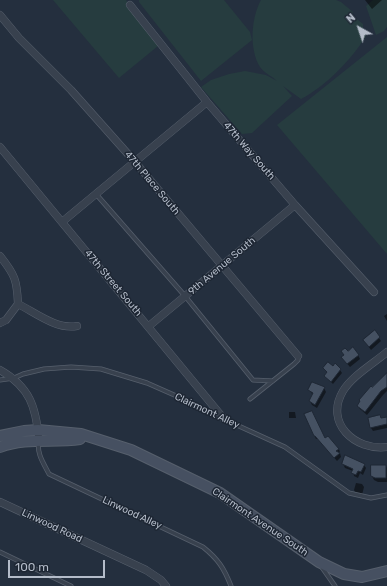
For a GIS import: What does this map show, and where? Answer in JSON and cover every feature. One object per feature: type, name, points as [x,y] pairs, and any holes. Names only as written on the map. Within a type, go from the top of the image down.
[{"type":"street","name":"47th Way South","points":[[130,5],[207,102],[295,205],[374,292]]},
{"type":"street","name":"47th Place South","points":[[0,15],[19,38],[71,90],[134,162],[298,356]]},
{"type":"street","points":[[62,222],[207,102]]},
{"type":"street","name":"47th Street South","points":[[0,147],[149,326],[224,419]]},
{"type":"street","name":"9th Avenue South","points":[[149,326],[295,205]]},
{"type":"street","points":[[0,256],[11,269],[18,284],[18,304],[6,320],[0,323]]},
{"type":"street","points":[[18,304],[51,321],[69,328],[77,326]]},
{"type":"street","points":[[387,352],[347,385],[339,400],[338,411],[342,427],[352,440],[371,447],[387,447]]},
{"type":"street","points":[[0,370],[14,378],[25,390],[33,405],[38,435]]},
{"type":"street","name":"Clairmont Avenue South","points":[[0,436],[24,431],[38,435]]},
{"type":"street","name":"Clairmont Avenue South","points":[[0,447],[38,435],[81,434],[90,436],[131,450],[220,493],[318,562],[344,574],[362,577],[387,571]]},
{"type":"street","name":"Linwood Road","points":[[0,502],[146,570],[161,580],[166,586]]},
{"type":"lane","points":[[96,194],[185,296],[253,380],[273,381]]},
{"type":"lane","points":[[250,399],[298,360],[298,356]]},
{"type":"lane","name":"Clairmont Alley","points":[[0,380],[14,378],[23,374],[44,369],[71,367],[101,369],[147,383],[285,447],[349,493],[371,498],[387,495]]},
{"type":"lane","name":"Linwood Alley","points":[[38,435],[38,447],[42,460],[49,474],[203,547],[215,556],[225,571],[231,586]]},
{"type":"lane","points":[[0,552],[71,586]]},
{"type":"lane","points":[[318,562],[335,586]]},
{"type":"green space","points":[[53,0],[126,0],[158,46],[119,78]]},
{"type":"green space","points":[[139,0],[224,0],[250,32],[252,40],[201,81],[139,2]]},
{"type":"green space","points":[[261,0],[336,0],[341,2],[353,12],[353,16],[363,24],[363,32],[366,36],[346,63],[320,87],[310,94],[301,99],[283,86],[292,96],[252,133],[242,134],[201,87],[211,80],[245,71],[266,75],[277,81],[260,67],[256,60],[254,51],[253,24]]},
{"type":"green space","points":[[373,0],[387,0],[387,27],[384,31],[376,35],[366,6]]},
{"type":"green space","points":[[387,37],[387,254],[277,125]]},
{"type":"building","points":[[375,330],[380,337],[369,347],[363,340]]},
{"type":"building","points":[[353,347],[359,355],[347,364],[341,357],[344,355],[341,351],[345,348],[348,351]]},
{"type":"building","points":[[328,362],[333,366],[335,363],[341,369],[331,382],[324,376],[327,372],[323,368]]},
{"type":"building","points":[[387,373],[387,387],[381,391],[365,412],[357,406],[360,401],[359,400],[371,386],[372,387]]},
{"type":"building","points":[[312,382],[325,387],[315,405],[309,401],[313,393],[308,390]]},
{"type":"building","points":[[312,411],[325,438],[328,436],[339,449],[336,451],[340,453],[334,458],[314,436],[304,414]]},
{"type":"building","points":[[380,415],[381,418],[387,417],[387,424],[370,428],[368,418]]},
{"type":"building","points":[[345,455],[365,464],[361,472],[358,471],[356,475],[351,473],[353,469],[342,464]]},
{"type":"building","points":[[371,465],[386,465],[386,478],[375,478],[371,476]]}]
